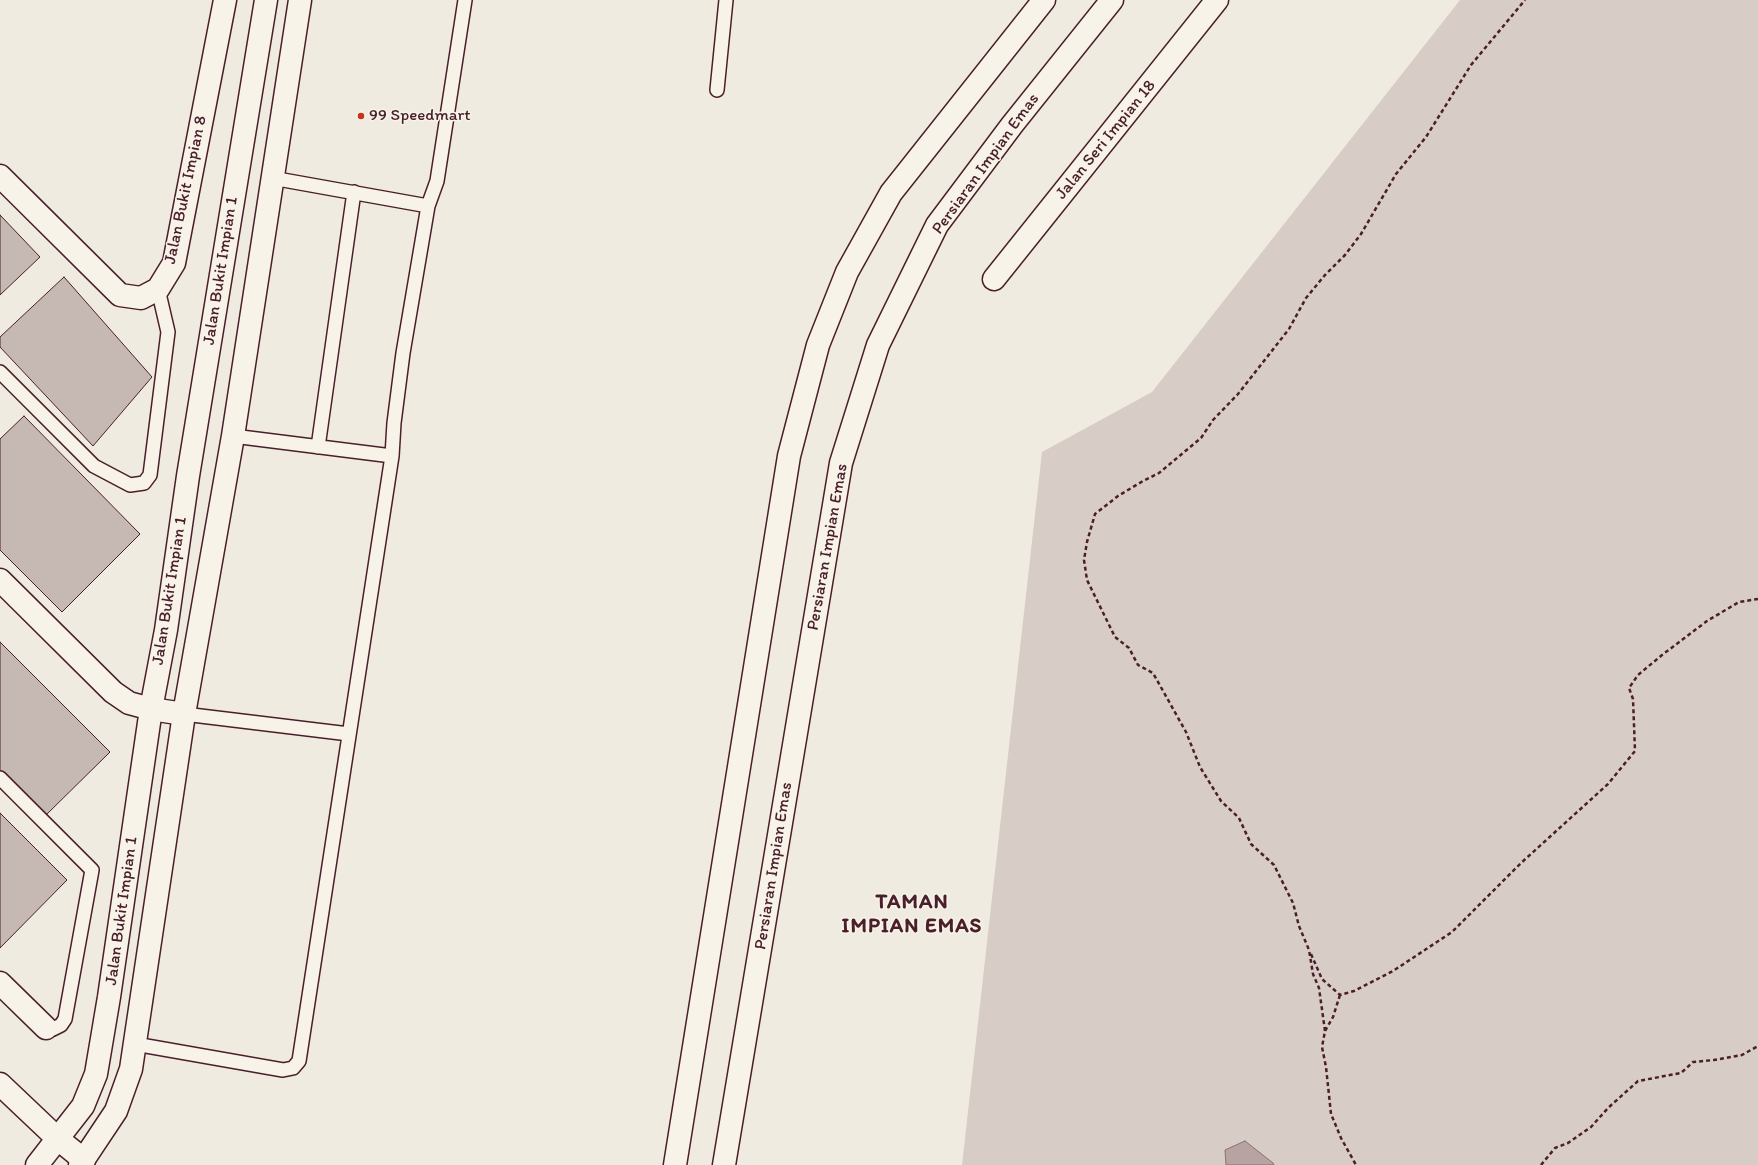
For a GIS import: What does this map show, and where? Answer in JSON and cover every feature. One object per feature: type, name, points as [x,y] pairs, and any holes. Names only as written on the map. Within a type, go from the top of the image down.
[{"type":"street","name":"Jalan Bukit Impian 8","points":[[158,289],[174,263],[225,0]]},
{"type":"street","name":"Jalan Bukit Impian 1","points":[[37,1165],[83,1106],[96,1074],[110,990],[151,709],[166,630],[188,476],[266,0]]},
{"type":"street","name":"Jalan Bukit Impian 1","points":[[82,1163],[116,1111],[131,1069],[184,714],[233,436],[300,0]]},
{"type":"street","points":[[675,1165],[789,456],[818,345],[847,272],[891,193],[1044,0]]},
{"type":"street","name":"Persiaran Impian Emas","points":[[724,1165],[841,463],[878,345],[937,225],[1012,125],[1112,0]]},
{"type":"street","name":"Jalan Seri Impian 18","points":[[994,279],[1217,0]]},
{"type":"street","points":[[0,176],[120,295],[141,298],[158,289]]},
{"type":"street","points":[[0,580],[114,692],[129,703],[151,709],[184,714]]},
{"type":"street","points":[[0,983],[46,1028]]},
{"type":"street","points":[[0,1084],[82,1163]]},
{"type":"lane","points":[[135,1044],[283,1070],[293,1068],[299,1061],[392,456],[394,423],[403,353],[428,206],[436,181],[466,0]]},
{"type":"lane","points":[[717,90],[726,0]]},
{"type":"lane","points":[[272,178],[428,206]]},
{"type":"lane","points":[[318,447],[354,192]]},
{"type":"lane","points":[[0,372],[94,466],[130,486],[144,483],[150,475],[168,332],[158,289]]},
{"type":"lane","points":[[233,436],[392,456]]},
{"type":"lane","points":[[184,714],[349,734]]},
{"type":"lane","points":[[0,778],[92,870],[65,1019],[61,1025],[53,1029],[46,1028]]},
{"type":"path","points":[[1340,995],[1322,979],[1309,950],[1293,903],[1274,865],[1251,844],[1239,818],[1221,801],[1200,767],[1186,732],[1153,673],[1138,665],[1129,648],[1115,637],[1087,580],[1084,560],[1087,542],[1095,514],[1118,496],[1159,473],[1201,438],[1214,420],[1238,394],[1288,329],[1306,298],[1325,275],[1345,255],[1361,234],[1396,174],[1426,136],[1471,65],[1525,0]]},
{"type":"path","points":[[1340,995],[1354,990],[1393,971],[1452,932],[1521,863],[1608,784],[1635,751],[1633,699],[1629,688],[1638,675],[1707,621],[1740,602],[1758,600]]},
{"type":"path","points":[[1309,950],[1313,974],[1318,988],[1325,1031]]},
{"type":"path","points":[[1340,995],[1325,1031],[1322,1047],[1326,1067],[1331,1114],[1341,1138],[1356,1165]]},
{"type":"path","points":[[1541,1165],[1555,1148],[1568,1142],[1591,1127],[1608,1108],[1638,1081],[1681,1073],[1693,1062],[1742,1055],[1758,1046]]},
{"type":"shaded area","points":[[1460,0],[1758,0],[1758,1165],[962,1165],[1042,452],[1152,392]]},
{"type":"shaded area","points":[[1245,1141],[1274,1165],[1226,1165],[1225,1150]]},
{"type":"building","points":[[0,215],[40,257],[0,295]]},
{"type":"building","points":[[64,277],[152,377],[93,446],[0,347],[0,337]]},
{"type":"building","points":[[24,416],[140,534],[62,612],[0,550],[0,439]]},
{"type":"building","points":[[0,642],[110,752],[44,817],[0,773]]},
{"type":"building","points":[[0,813],[67,880],[0,948]]},
{"type":"place","name":"99 Speedmart","points":[[361,116]]},
{"type":"district","name":"TAMAN IMPIAN EMAS","points":[[912,915]]}]
